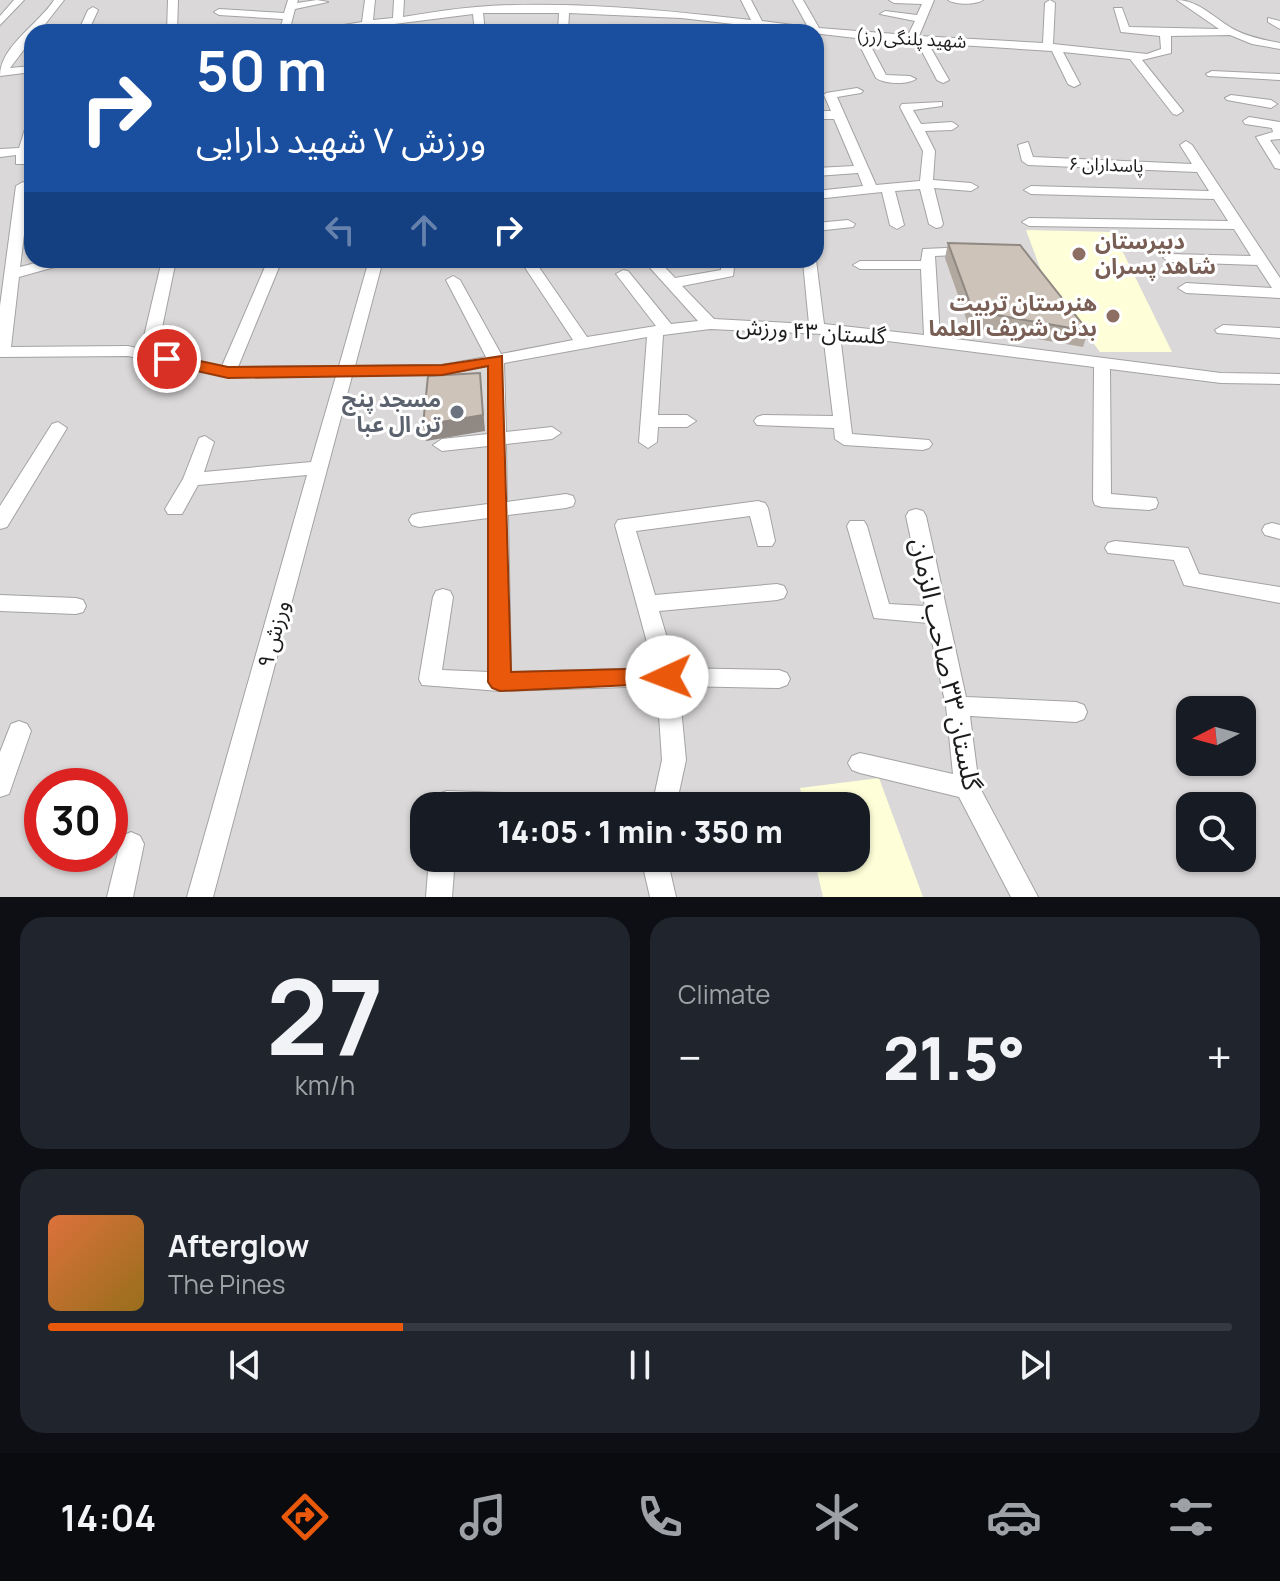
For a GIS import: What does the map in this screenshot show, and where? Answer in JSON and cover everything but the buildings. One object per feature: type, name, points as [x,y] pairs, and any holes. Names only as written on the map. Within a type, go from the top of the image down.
[{"type":"street","points":[[0,22],[19,0]]},
{"type":"street","points":[[42,24],[59,0]]},
{"type":"street","points":[[172,24],[173,0]]},
{"type":"street","points":[[367,24],[370,0]]},
{"type":"street","points":[[398,21],[399,0]]},
{"type":"street","points":[[436,16],[437,0]]},
{"type":"street","points":[[685,0],[695,24]]},
{"type":"street","points":[[746,0],[758,24]]},
{"type":"street","points":[[798,0],[811,24]]},
{"type":"street","points":[[894,0],[929,0],[916,39],[943,80]]},
{"type":"street","points":[[953,0],[978,0]]},
{"type":"street","points":[[1182,0],[1231,32],[1256,42],[1280,46]]},
{"type":"street","points":[[219,12],[291,8],[323,2]]},
{"type":"street","points":[[1050,3],[1052,47],[1074,84]]},
{"type":"street","name":"شهید پلنگی(رز)","points":[[392,24],[500,5],[567,6],[649,18],[695,17],[758,24]]},
{"type":"street","points":[[87,24],[93,10]]},
{"type":"street","points":[[478,10],[479,24]]},
{"type":"street","points":[[1118,10],[1125,30],[1231,32]]},
{"type":"street","points":[[885,14],[921,19]]},
{"type":"street","points":[[719,20],[721,24]]},
{"type":"street","name":"شهید پلنگی(رز)","points":[[824,32],[916,39],[980,38],[1133,56]]},
{"type":"street","points":[[1133,56],[1148,57],[1167,51],[1164,37],[1168,33]]},
{"type":"street","points":[[860,36],[882,78],[910,79]]},
{"type":"street","points":[[1,73],[9,56],[24,41]]},
{"type":"street","points":[[1133,56],[1177,111]]},
{"type":"street","points":[[1,73],[24,70]]},
{"type":"street","points":[[1212,74],[1280,77]]},
{"type":"street","points":[[857,91],[830,95],[871,189]]},
{"type":"street","points":[[1231,98],[1270,99],[1279,131]]},
{"type":"street","points":[[936,224],[926,184],[929,151],[906,107],[938,104]]},
{"type":"street","points":[[824,115],[838,115]]},
{"type":"street","points":[[1249,121],[1279,131]]},
{"type":"street","points":[[917,128],[952,126]]},
{"type":"street","points":[[1279,131],[1262,137],[1280,165]]},
{"type":"street","name":"پاسداران ۶","points":[[1024,145],[1028,161],[1201,168]]},
{"type":"street","points":[[1186,145],[1280,291]]},
{"type":"street","points":[[0,153],[22,156],[24,150]]},
{"type":"street","points":[[1105,151],[1113,165]]},
{"type":"street","points":[[824,171],[862,169]]},
{"type":"street","points":[[824,194],[926,184],[971,187]]},
{"type":"street","points":[[1,351],[23,186]]},
{"type":"street","points":[[888,188],[897,225]]},
{"type":"street","points":[[1031,190],[1218,195]]},
{"type":"street","points":[[1029,222],[1238,225]]},
{"type":"street","points":[[824,226],[848,224]]},
{"type":"street","points":[[932,342],[926,265],[928,252],[986,250]]},
{"type":"street","points":[[1170,258],[1261,261]]},
{"type":"street","points":[[860,265],[926,265]]},
{"type":"street","points":[[12,274],[34,268]]},
{"type":"street","points":[[148,355],[167,268]]},
{"type":"street","points":[[228,372],[272,268]]},
{"type":"street","name":"ورزش ۹","points":[[200,897],[374,268]]},
{"type":"street","points":[[532,268],[583,343]]},
{"type":"street","points":[[657,268],[710,324]]},
{"type":"street","points":[[671,283],[728,273],[728,268]]},
{"type":"street","points":[[811,268],[844,439],[923,444]]},
{"type":"street","points":[[623,274],[661,330],[648,442]]},
{"type":"street","points":[[453,280],[496,360],[500,682]]},
{"type":"street","points":[[1186,288],[1280,291]]},
{"type":"street","name":"گلستان ۴۳ ورزش","points":[[1,351],[128,351],[228,372],[442,370],[583,343],[710,324],[824,330],[1221,378],[1280,379]]},
{"type":"street","points":[[1223,330],[1280,333]]},
{"type":"street","points":[[1102,364],[1102,500],[1149,503]]},
{"type":"street","points":[[650,421],[687,421]]},
{"type":"street","points":[[763,421],[842,422]]},
{"type":"street","points":[[0,522],[58,428]]},
{"type":"street","points":[[442,445],[552,433]]},
{"type":"street","points":[[175,509],[192,479],[205,442]]},
{"type":"street","points":[[192,479],[318,468]]},
{"type":"street","points":[[419,520],[566,501]]},
{"type":"street","points":[[667,792],[674,760],[667,677],[625,525],[758,508],[765,541]]},
{"type":"street","name":"گلستان ۳۳ صاحب الزمان","points":[[916,516],[957,706],[967,788],[1025,897]]},
{"type":"street","points":[[857,526],[881,612],[937,615]]},
{"type":"street","points":[[1115,548],[1181,553],[1191,580],[1280,595]]},
{"type":"street","points":[[648,604],[777,592]]},
{"type":"street","points":[[443,597],[430,679],[500,682],[667,677],[779,679]]},
{"type":"street","points":[[0,603],[76,606]]},
{"type":"street","points":[[957,706],[1076,712]]},
{"type":"street","points":[[0,786],[19,731]]},
{"type":"street","points":[[860,763],[967,788]]},
{"type":"street","points":[[120,897],[131,844]]},
{"type":"street","points":[[439,897],[441,872]]},
{"type":"street","points":[[657,872],[663,897]]},
{"type":"shaded area","points":[[0,0],[1280,0],[1280,897],[0,897]]},
{"type":"shaded area","points":[[1026,230],[1113,232],[1172,352],[1100,352],[1043,276]]},
{"type":"shaded area","points":[[879,778],[923,897],[823,897],[817,872],[870,872],[870,792],[801,792],[800,788]]},
{"type":"place","name":"دبیرستان شاهد پسران","points":[[1079,254]]},
{"type":"place","name":"هنرستان تربیت بدنی شریف العلما","points":[[1113,316]]},
{"type":"place","name":"مسجد پنج تن ال عبا","points":[[457,412]]},
{"type":"route","points":[[167,359],[228,372],[442,370],[496,360],[500,682],[667,677]]}]
